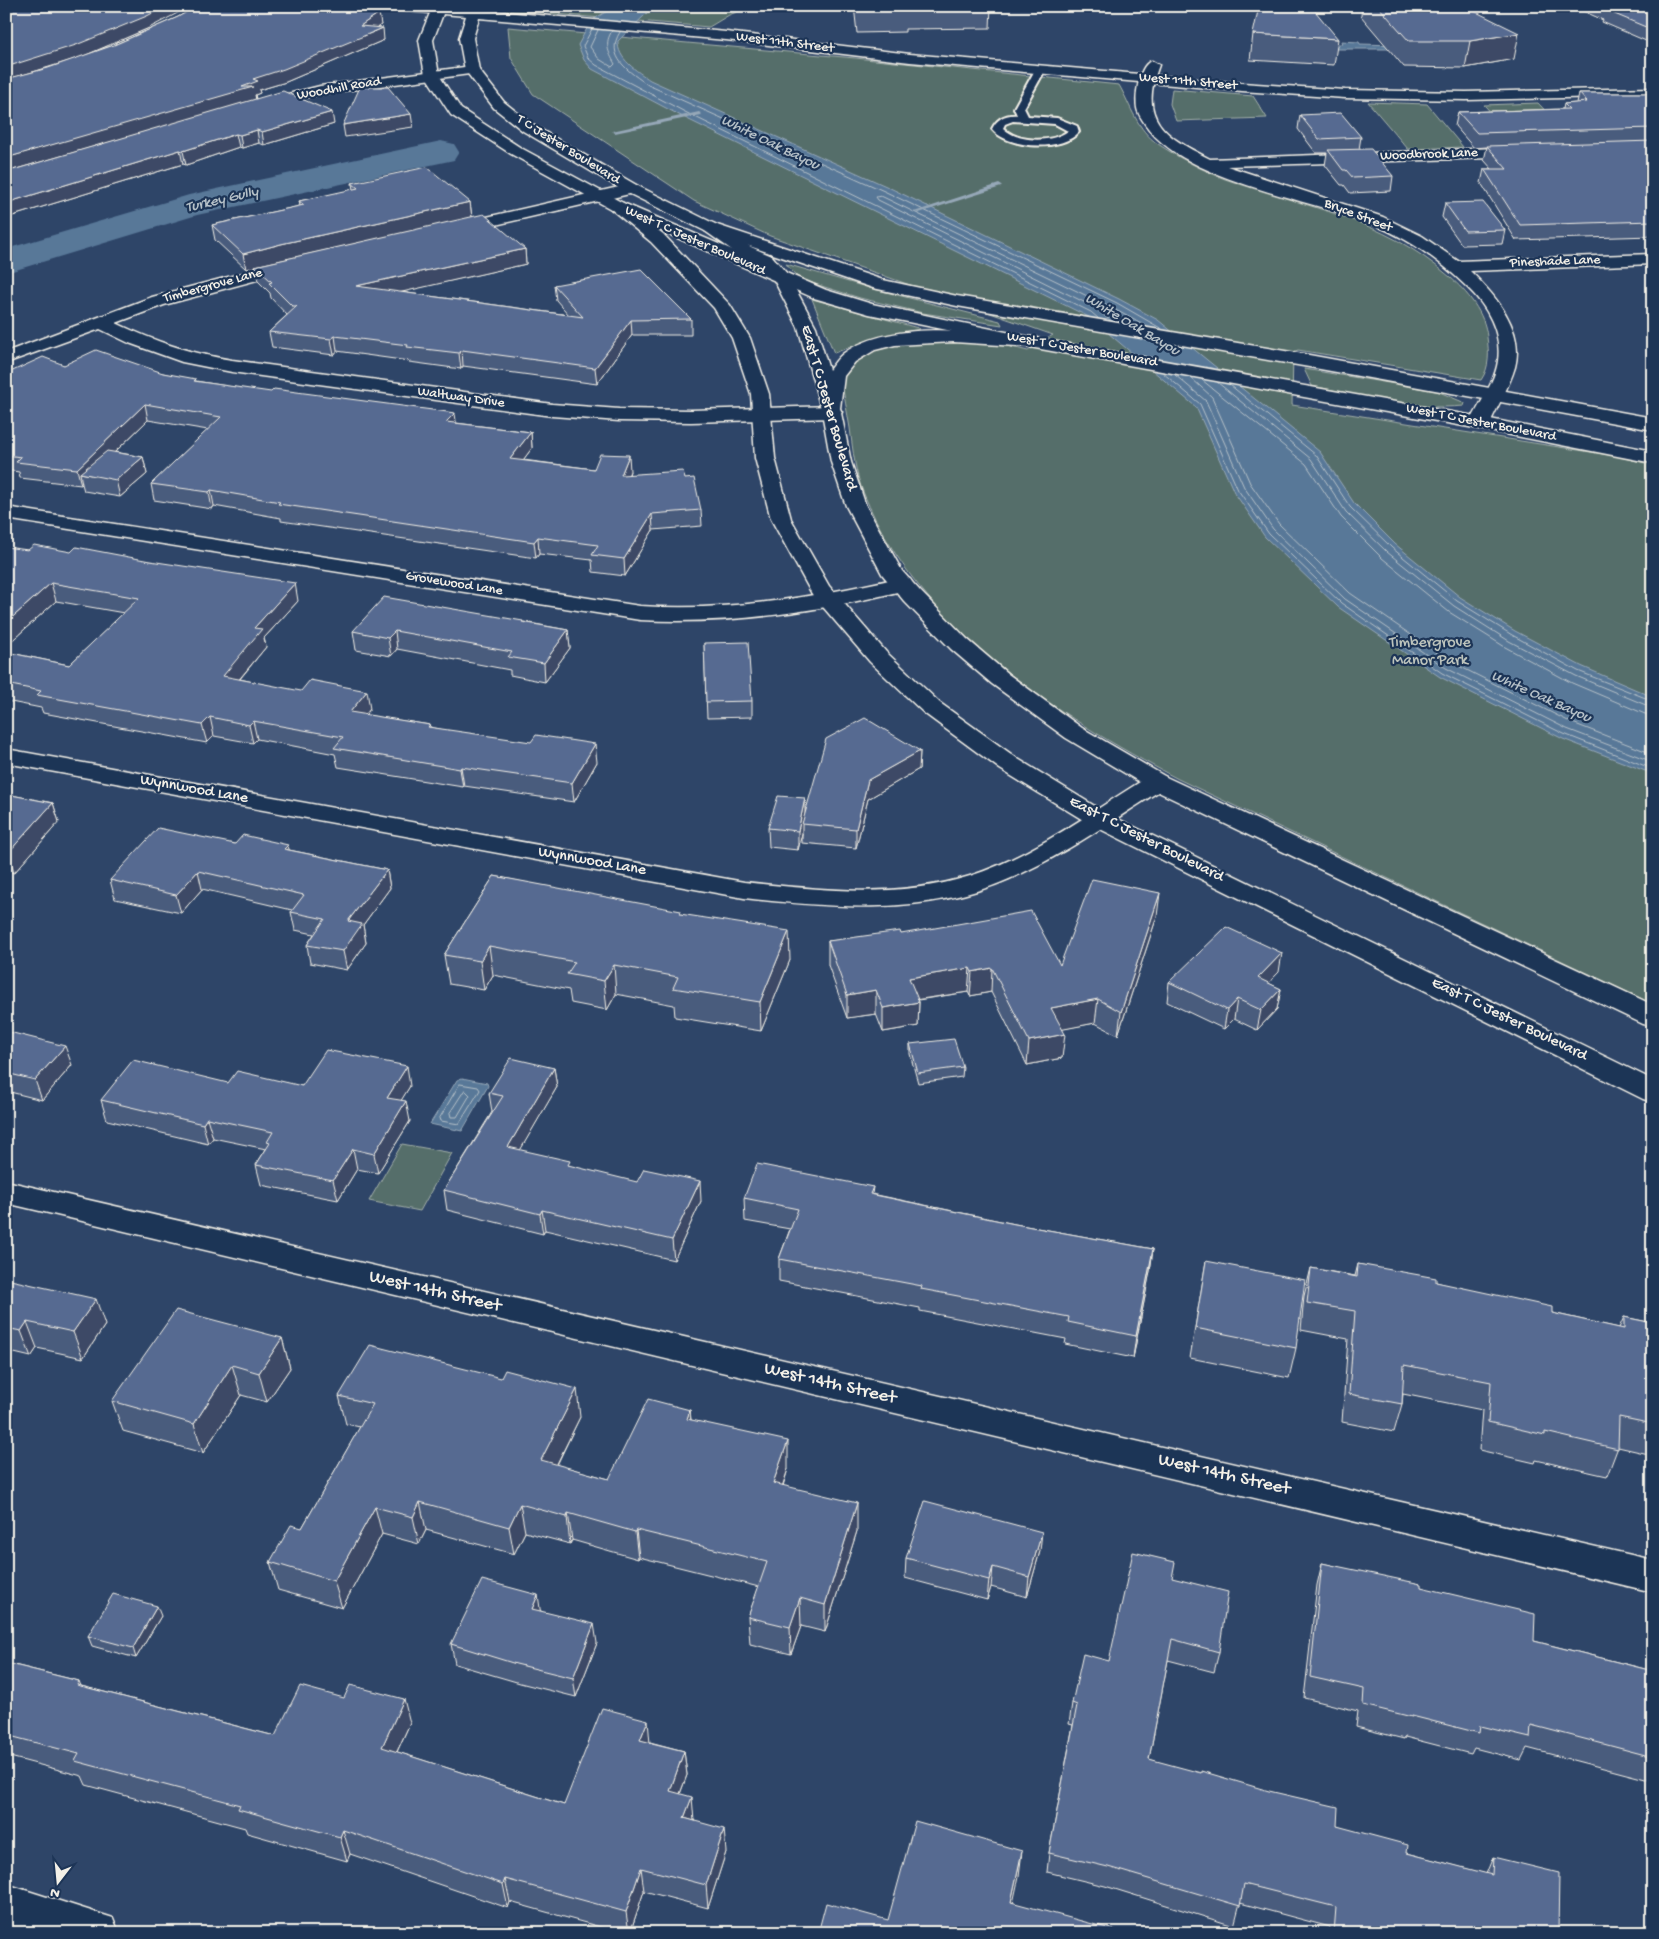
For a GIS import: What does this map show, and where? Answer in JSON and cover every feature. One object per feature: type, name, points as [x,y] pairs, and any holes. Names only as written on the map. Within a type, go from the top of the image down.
[{"type":"street","name":"West 11th Street","points":[[394,6],[476,10],[544,20],[693,32],[910,58],[1040,70],[1333,79]]},
{"type":"street","name":"T C Jester Boulevard","points":[[440,8],[426,40],[432,75],[456,112],[516,151],[617,206]]},
{"type":"street","name":"T C Jester Boulevard","points":[[476,10],[466,38],[472,70],[499,105],[528,128],[632,189],[711,228]]},
{"type":"street","name":"West 11th Street","points":[[726,36],[847,41],[1344,94],[1523,96],[1653,92]]},
{"type":"street","name":"Woodhill Road","points":[[244,110],[320,90],[472,70]]},
{"type":"street","name":"Bryce Street","points":[[1150,72],[1143,102],[1146,115],[1153,126],[1168,142],[1206,163],[1247,179],[1338,206],[1377,220],[1420,243],[1456,266],[1487,296],[1501,320],[1507,345],[1507,362],[1480,423]]},
{"type":"street","points":[[1373,81],[1487,82]]},
{"type":"street","points":[[1506,81],[1523,96]]},
{"type":"street","name":"Woodbrook Lane","points":[[1206,163],[1534,152]]},
{"type":"street","points":[[441,232],[632,189]]},
{"type":"street","name":"East T C Jester Boulevard","points":[[617,206],[657,238],[721,305],[741,338],[760,394],[765,458],[780,519],[820,589],[878,658],[932,708],[1008,764],[1097,818],[1653,1092]]},
{"type":"street","name":"West T C Jester Boulevard","points":[[617,206],[782,279],[820,294],[869,309],[1035,342],[1337,396],[1653,457]]},
{"type":"street","name":"East T C Jester Boulevard","points":[[711,228],[745,251],[766,260],[782,279],[807,327],[832,412],[840,462],[856,506],[893,574],[959,644],[1000,680],[1074,733],[1157,782],[1653,1017]]},
{"type":"street","name":"West T C Jester Boulevard","points":[[711,228],[879,284],[957,301],[1309,361],[1653,424]]},
{"type":"street","name":"Pineshade Lane","points":[[1456,266],[1653,259]]},
{"type":"street","name":"Timbergrove Lane","points":[[6,358],[158,301],[309,261]]},
{"type":"street","name":"Waltway Drive","points":[[100,322],[135,339],[188,358],[552,410],[619,415],[691,416],[832,412]]},
{"type":"street","points":[[832,412],[835,375],[850,356],[881,342],[915,336],[947,336],[1035,342]]},
{"type":"street","name":"Grovewood Lane","points":[[6,513],[640,613],[690,615],[765,610],[830,600],[902,584]]},
{"type":"street","name":"Wynnwood Lane","points":[[6,756],[744,890],[829,899],[905,896],[955,888],[999,874],[1049,848],[1157,782]]},
{"type":"street","name":"West 14th Street","points":[[6,1192],[1653,1576]]},
{"type":"street","points":[[6,1904],[98,1933]]},
{"type":"lane","points":[[1024,118],[1019,108],[1040,70]]},
{"type":"lane","points":[[1024,118],[1057,121],[1074,128],[1074,132],[1061,140],[1032,141],[1004,137],[997,129],[1001,122],[1007,119],[1024,118]]},
{"type":"green space","points":[[496,6],[751,6],[729,15],[709,27],[506,10]]},
{"type":"green space","name":"Timbergrove Manor Park","points":[[508,27],[855,58],[1119,85],[1145,132],[1158,144],[1174,154],[1199,168],[1225,179],[1342,216],[1370,227],[1397,240],[1424,257],[1450,277],[1463,289],[1479,311],[1486,328],[1488,359],[1486,370],[1481,380],[1298,350],[1293,352],[1292,405],[1616,456],[1653,465],[1653,1004],[1178,779],[1085,726],[1039,696],[996,662],[955,626],[919,586],[888,542],[858,478],[841,379],[851,363],[869,352],[889,345],[913,341],[962,340],[1008,346],[1028,351],[1053,335],[770,236],[694,201],[533,94],[511,58]]},
{"type":"green space","points":[[1172,89],[1253,96],[1267,118],[1176,121],[1170,104]]},
{"type":"green space","points":[[1368,102],[1427,104],[1463,147],[1408,149]]},
{"type":"green space","points":[[1538,103],[1577,144],[1522,145],[1484,105]]},
{"type":"green space","points":[[786,264],[866,287],[1000,321],[1002,325],[923,313],[860,298],[799,279]]},
{"type":"green space","points":[[812,299],[920,329],[874,338],[834,353]]},
{"type":"green space","points":[[1304,369],[1437,391],[1465,403],[1464,406],[1445,407],[1407,404],[1312,386]]},
{"type":"green space","points":[[402,1144],[452,1153],[420,1211],[369,1201]]},
{"type":"water","name":"White Oak Bayou","points":[[615,6],[659,6],[647,13],[618,41],[624,59],[650,80],[886,186],[1119,299],[1158,320],[1320,452],[1354,503],[1395,544],[1460,597],[1515,631],[1581,666],[1653,697],[1653,774],[1563,739],[1440,677],[1338,607],[1265,537],[1234,492],[1196,407],[1089,317],[683,117],[592,69],[584,60],[578,45],[591,21]]},
{"type":"water","points":[[1341,41],[1359,42],[1360,44],[1397,45],[1392,49],[1332,49],[1330,44],[1342,44]]},
{"type":"water","points":[[462,1078],[487,1083],[488,1086],[462,1131],[430,1124],[457,1080]]},
{"type":"building","points":[[6,6],[166,6],[147,16],[76,45],[6,67]]},
{"type":"building","points":[[197,6],[365,6],[359,11],[379,13],[360,26],[383,28],[284,69],[253,79],[258,81],[242,87],[253,87],[6,158],[6,79],[48,68],[114,45],[178,17]]},
{"type":"building","points":[[905,6],[905,7],[857,7]]},
{"type":"building","points":[[1259,6],[1311,6],[1338,39],[1253,34]]},
{"type":"building","points":[[1378,6],[1464,6],[1519,33],[1470,41],[1409,41]]},
{"type":"building","points":[[1601,6],[1653,6],[1653,30],[1605,10],[1608,10]]},
{"type":"building","points":[[360,87],[388,87],[411,114],[343,125]]},
{"type":"building","points":[[283,91],[332,112],[262,132],[257,130],[240,135],[236,134],[6,203],[6,172]]},
{"type":"building","points":[[1579,93],[1653,93],[1653,128],[1477,133],[1458,112],[1569,109],[1564,104],[1587,102]]},
{"type":"building","points":[[1341,113],[1361,137],[1319,139],[1300,115]]},
{"type":"building","points":[[1653,141],[1653,221],[1520,225],[1484,169],[1507,169],[1487,146]]},
{"type":"building","points":[[1371,149],[1393,176],[1353,178],[1346,170],[1343,170],[1328,150]]},
{"type":"building","points":[[427,167],[470,202],[243,254],[212,225],[304,205],[299,201],[358,188],[352,183]]},
{"type":"building","points":[[1483,202],[1505,230],[1465,231],[1445,203]]},
{"type":"building","points":[[484,214],[525,249],[356,286],[583,317],[554,285],[641,269],[691,319],[631,320],[595,368],[462,350],[459,353],[335,336],[331,339],[269,332],[297,306],[292,306],[269,283],[272,282],[255,266]]},
{"type":"building","points":[[96,350],[163,373],[196,379],[194,381],[271,392],[274,389],[455,413],[446,422],[531,432],[510,459],[594,469],[600,454],[629,455],[621,475],[683,471],[685,479],[694,478],[701,510],[652,514],[624,559],[592,555],[598,545],[538,537],[534,542],[278,504],[280,502],[211,490],[209,492],[151,484],[221,417],[145,404],[77,469],[16,462],[21,457],[6,455],[6,374],[43,357],[64,365]]},
{"type":"building","points":[[107,451],[143,457],[116,480],[80,473]]},
{"type":"building","points":[[34,545],[71,552],[76,547],[150,561],[295,583],[254,628],[262,629],[223,676],[301,691],[310,680],[367,691],[350,712],[430,725],[428,727],[531,742],[536,735],[595,744],[572,783],[461,767],[460,769],[334,748],[343,737],[253,721],[249,725],[210,717],[202,725],[37,695],[41,691],[6,684],[6,652],[69,665],[139,598],[51,583],[6,623],[6,547],[28,550]]},
{"type":"building","points":[[384,597],[568,630],[544,663],[508,657],[512,652],[395,631],[388,638],[353,631]]},
{"type":"building","points":[[748,642],[752,701],[706,702],[704,643]]},
{"type":"building","points":[[865,718],[920,751],[868,780],[856,829],[802,824],[826,739]]},
{"type":"building","points":[[6,794],[53,803],[8,853],[6,853]]},
{"type":"building","points":[[778,796],[805,798],[798,831],[768,828]]},
{"type":"building","points":[[158,828],[235,844],[243,835],[288,845],[284,849],[387,870],[348,921],[362,924],[343,951],[307,945],[325,919],[291,912],[304,895],[198,871],[176,895],[110,880]]},
{"type":"building","points":[[494,876],[681,911],[680,914],[789,931],[760,1002],[673,988],[678,977],[614,965],[604,981],[567,974],[575,962],[489,946],[480,961],[444,955]]},
{"type":"building","points":[[1092,879],[1160,893],[1121,1012],[1098,999],[1051,1008],[1065,1034],[1029,1041],[992,968],[972,972],[970,968],[909,978],[919,1002],[883,1008],[876,990],[847,995],[828,941],[900,931],[901,934],[1031,911],[1060,965]]},
{"type":"building","points":[[1226,927],[1282,953],[1258,978],[1281,989],[1261,1010],[1237,999],[1227,1010],[1169,982]]},
{"type":"building","points":[[9,1032],[65,1046],[35,1080],[6,1073],[6,1035]]},
{"type":"building","points":[[954,1039],[963,1067],[918,1073],[910,1044]]},
{"type":"building","points":[[326,1050],[407,1066],[387,1098],[406,1101],[374,1154],[353,1149],[333,1180],[256,1165],[270,1143],[267,1142],[273,1132],[207,1118],[203,1124],[101,1100],[133,1060],[228,1083],[237,1071],[302,1086]]},
{"type":"building","points":[[511,1058],[554,1068],[508,1147],[570,1161],[568,1165],[637,1182],[644,1169],[700,1181],[672,1240],[542,1210],[540,1214],[444,1190],[503,1096],[489,1093]]},
{"type":"building","points":[[757,1164],[873,1187],[870,1194],[1015,1224],[1153,1249],[1136,1336],[1068,1322],[1069,1317],[921,1289],[922,1286],[779,1259],[798,1209],[744,1198]]},
{"type":"building","points":[[1206,1261],[1305,1280],[1296,1348],[1195,1328]]},
{"type":"building","points":[[1358,1264],[1436,1278],[1436,1282],[1552,1307],[1552,1313],[1624,1329],[1624,1317],[1653,1323],[1653,1424],[1619,1417],[1618,1449],[1545,1432],[1545,1435],[1488,1422],[1491,1382],[1404,1365],[1402,1404],[1349,1394],[1355,1311],[1307,1303],[1311,1268],[1357,1277]]},
{"type":"building","points":[[6,1279],[96,1299],[73,1332],[27,1322],[21,1331],[6,1328]]},
{"type":"building","points":[[176,1310],[282,1338],[259,1373],[232,1365],[194,1424],[112,1401]]},
{"type":"building","points":[[370,1345],[501,1378],[505,1370],[577,1389],[541,1460],[609,1479],[648,1399],[690,1410],[687,1419],[788,1441],[773,1483],[857,1503],[825,1605],[800,1598],[790,1627],[748,1617],[767,1562],[636,1530],[635,1532],[568,1513],[567,1517],[520,1504],[509,1527],[420,1502],[413,1517],[375,1507],[334,1581],[270,1562],[291,1525],[302,1528],[373,1404],[339,1396]]},
{"type":"building","points":[[925,1501],[1042,1532],[1029,1577],[993,1567],[989,1580],[906,1558]]},
{"type":"building","points":[[1133,1552],[1175,1562],[1172,1578],[1228,1592],[1219,1652],[1172,1639],[1149,1759],[1338,1807],[1337,1826],[1408,1845],[1407,1853],[1492,1875],[1493,1857],[1559,1873],[1558,1933],[1334,1933],[1336,1907],[1244,1884],[1240,1906],[1108,1867],[1049,1853],[1077,1705],[1072,1703],[1083,1654],[1109,1661]]},
{"type":"building","points":[[1322,1563],[1421,1584],[1421,1587],[1535,1614],[1534,1641],[1653,1671],[1653,1757],[1531,1725],[1530,1738],[1480,1726],[1479,1733],[1363,1705],[1364,1689],[1310,1677]]},
{"type":"building","points":[[482,1580],[538,1595],[532,1609],[594,1624],[573,1678],[516,1664],[451,1644]]},
{"type":"building","points":[[113,1594],[157,1606],[133,1648],[88,1636]]},
{"type":"building","points":[[6,1663],[79,1681],[77,1685],[275,1736],[300,1686],[344,1698],[350,1685],[404,1699],[382,1747],[564,1805],[602,1708],[648,1720],[640,1740],[684,1751],[670,1791],[692,1797],[684,1818],[724,1829],[706,1885],[641,1868],[626,1912],[505,1879],[503,1884],[343,1830],[340,1837],[238,1809],[240,1805],[75,1761],[79,1754],[6,1735]]},
{"type":"building","points":[[915,1821],[1022,1851],[1011,1902],[1126,1933],[818,1933],[826,1903],[888,1920]]},
{"type":"waterway","points":[[615,131],[699,114]]},
{"type":"waterway","name":"Turkey Gully","points":[[6,261],[189,206],[441,152]]},
{"type":"waterway","points":[[917,212],[999,186]]}]
